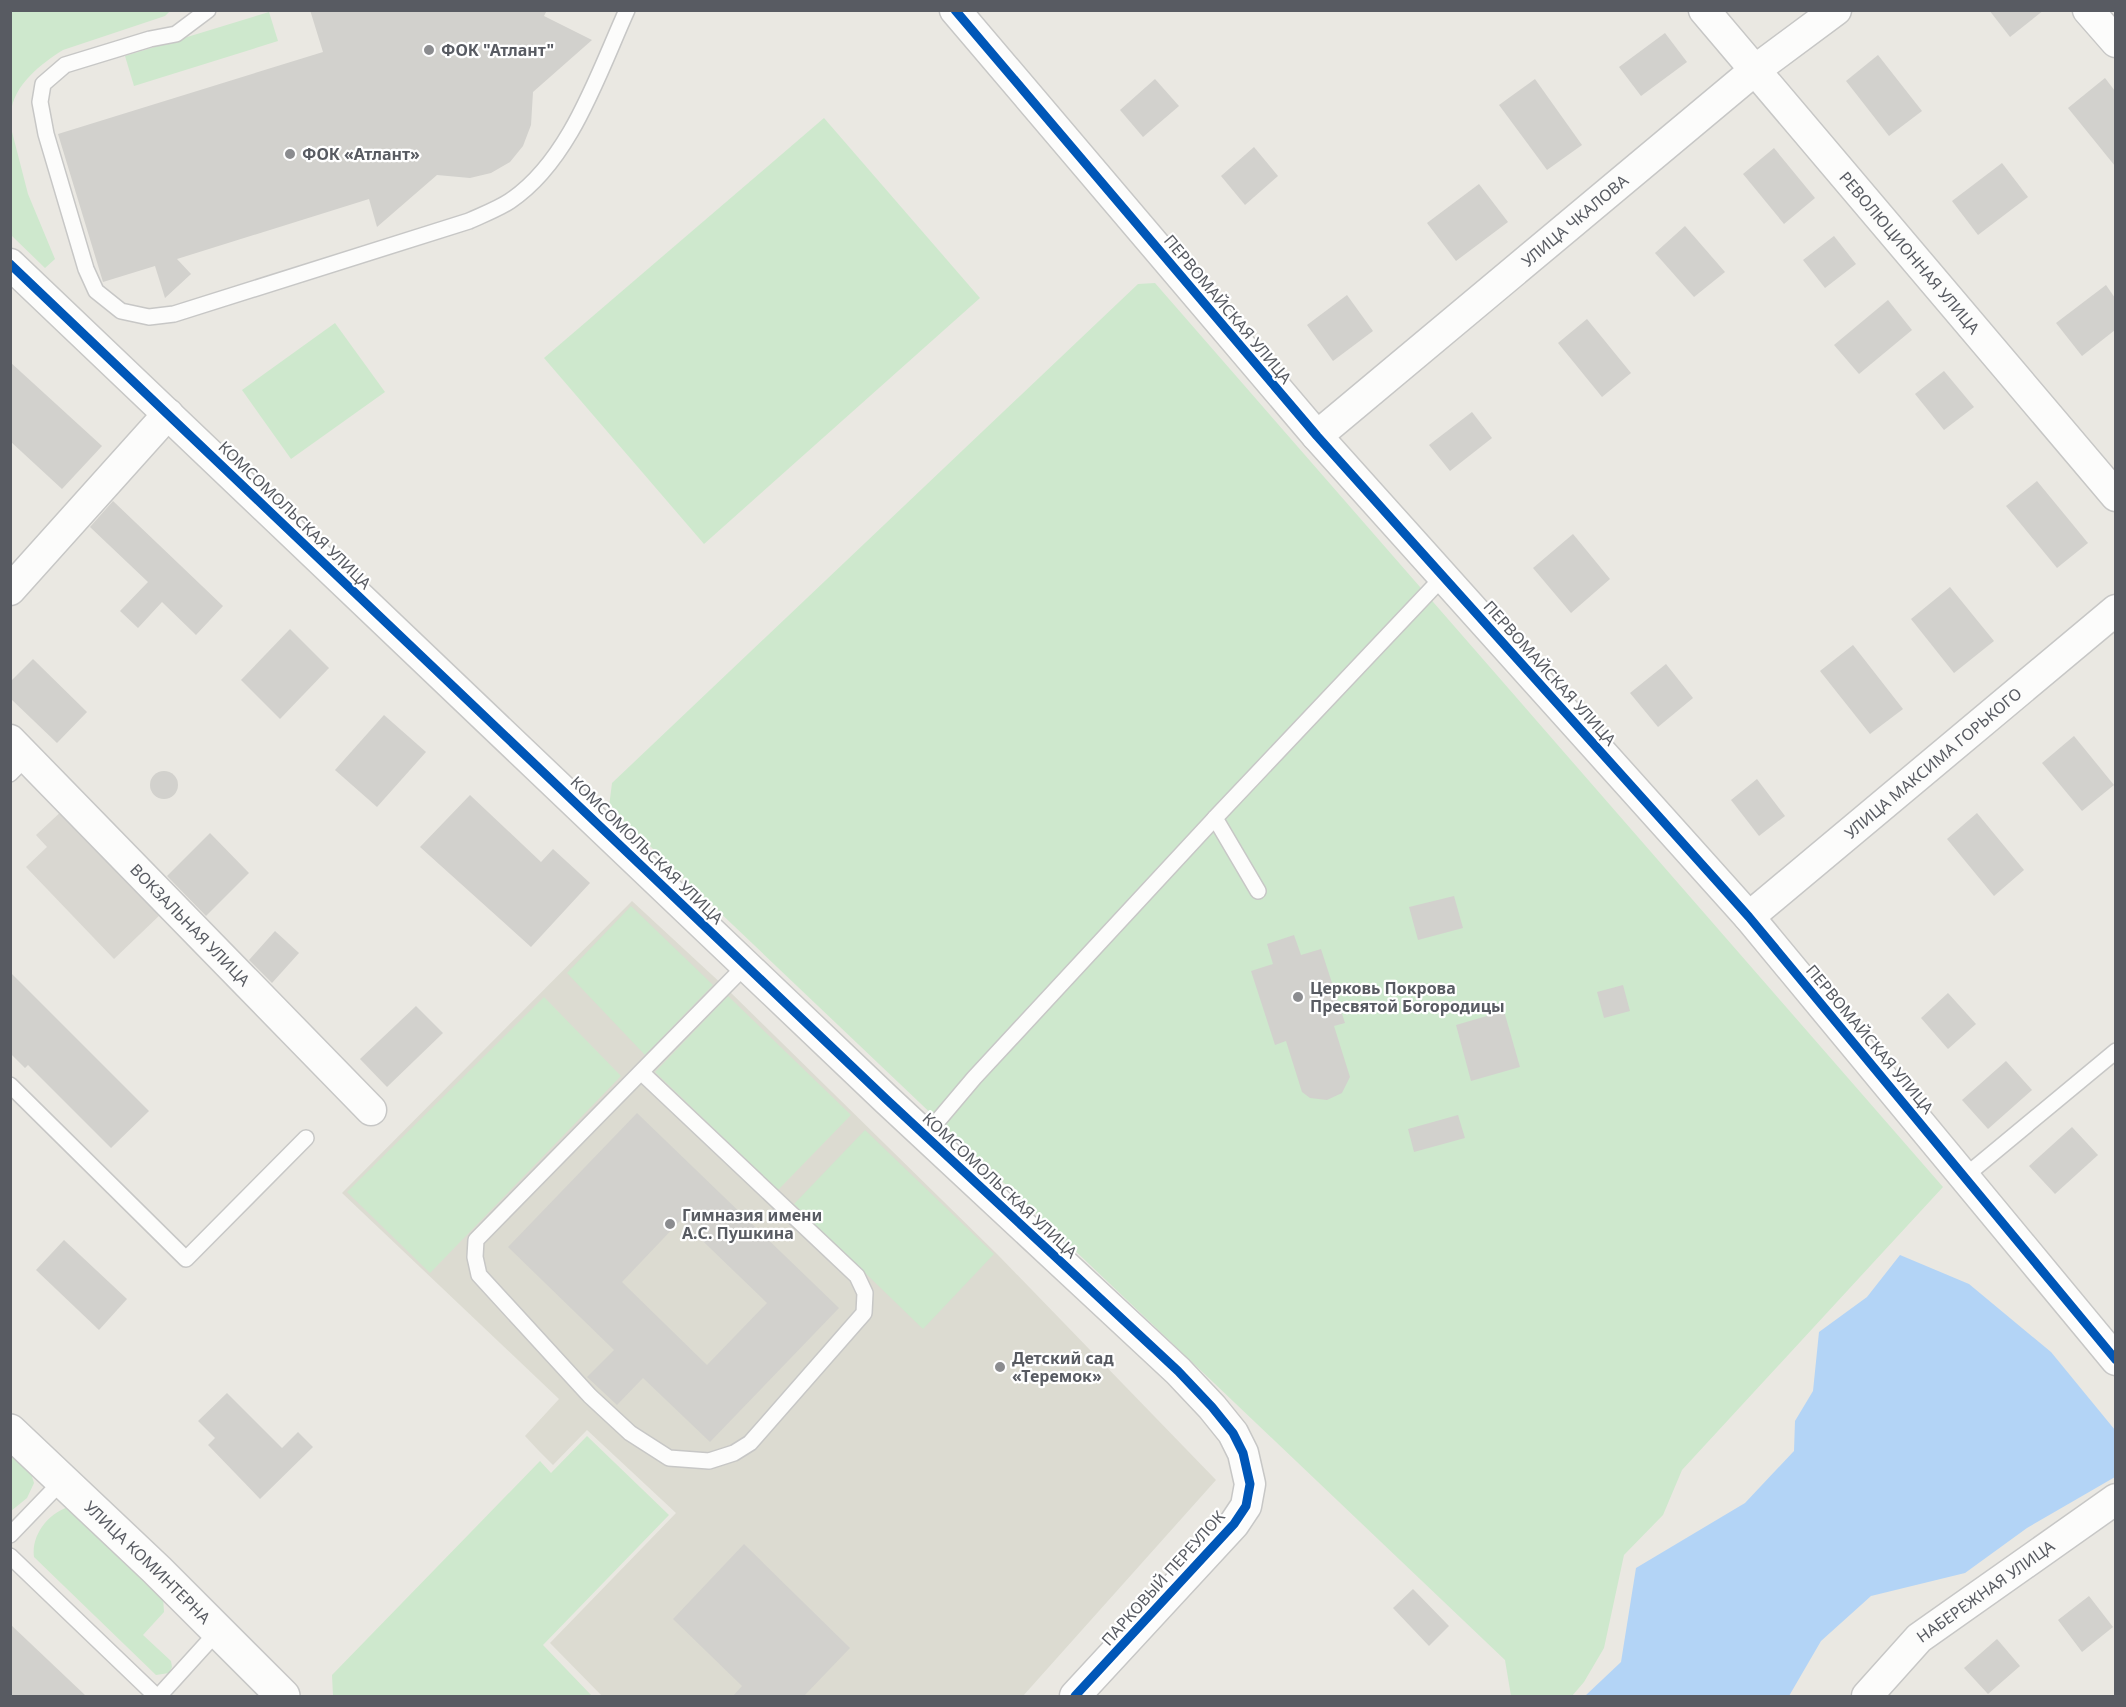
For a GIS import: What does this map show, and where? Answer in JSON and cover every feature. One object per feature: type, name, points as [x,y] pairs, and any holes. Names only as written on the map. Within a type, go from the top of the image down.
[{"type":"street","name":"ПЕРВОМАЙСКАЯ УЛИЦА","points":[[955,10],[1317,436],[1749,917],[2115,1360]]},
{"type":"street","name":"РЕВОЛЮЦИОННАЯ УЛИЦА","points":[[1704,10],[2115,496]]},
{"type":"street","name":"УЛИЦА ЧКАЛОВА","points":[[1317,436],[1755,70],[1836,10]]},
{"type":"street","points":[[2088,10],[2115,42]]},
{"type":"street","name":"КОМСОМОЛЬСКАЯ УЛИЦА","points":[[10,264],[925,1136],[1178,1371],[1233,1433],[1248,1468]]},
{"type":"street","points":[[10,590],[168,414]]},
{"type":"street","name":"УЛИЦА МАКСИМА ГОРЬКОГО","points":[[1749,917],[2115,610]]},
{"type":"street","name":"ВОКЗАЛЬНАЯ УЛИЦА","points":[[16,757],[371,1110]]},
{"type":"street","name":"УЛИЦА КОМИНТЕРНА","points":[[10,1431],[283,1696]]},
{"type":"street","name":"ПАРКОВЫЙ ПЕРЕУЛОК","points":[[1075,1696],[1234,1524],[1245,1506],[1250,1484],[1248,1468]]},
{"type":"street","name":"НАБЕРЕЖНАЯ УЛИЦА","points":[[1866,1696],[1919,1638],[2115,1499]]},
{"type":"lane","points":[[208,10],[176,34],[150,39],[65,65],[43,84],[40,102],[46,134],[86,269],[96,291],[121,311],[148,317],[174,314],[469,222],[509,202],[528,188],[549,164],[570,133],[627,10]]},
{"type":"lane","points":[[925,1136],[974,1078],[1443,577]]},
{"type":"lane","points":[[1215,818],[1258,891]]},
{"type":"lane","points":[[642,1072],[856,1276],[866,1293],[864,1313],[750,1443],[735,1453],[709,1461],[669,1458],[630,1433],[590,1396],[479,1275],[475,1257],[476,1240],[486,1227],[746,965]]},
{"type":"lane","points":[[1964,1177],[2115,1051]]},
{"type":"lane","points":[[10,1085],[186,1259],[306,1138]]},
{"type":"lane","points":[[10,1535],[63,1480]]},
{"type":"lane","points":[[10,1556],[157,1696],[218,1631]]},
{"type":"shaded area","points":[[64,809],[163,912],[114,959],[26,867],[47,847],[36,835]]},
{"type":"shaded area","points":[[632,901],[725,987],[997,1254],[1216,1480],[1023,1696],[602,1696],[550,1643],[676,1513],[587,1430],[553,1465],[525,1436],[559,1399],[342,1193]]},
{"type":"green space","points":[[11,10],[170,11],[165,16],[63,50],[46,61],[23,84],[17,93],[11,113]]},
{"type":"green space","points":[[269,12],[278,41],[134,86],[125,56]]},
{"type":"green space","points":[[824,118],[980,298],[704,544],[544,358]]},
{"type":"green space","points":[[10,124],[28,194],[55,259],[45,268],[11,235]]},
{"type":"green space","points":[[1155,283],[1943,1187],[1682,1470],[1663,1515],[1624,1555],[1604,1648],[1584,1682],[1572,1696],[1511,1696],[1505,1660],[609,807],[612,783],[1138,284]]},
{"type":"green space","points":[[335,323],[385,392],[291,459],[242,390]]},
{"type":"green space","points":[[631,906],[713,985],[645,1055],[567,973]]},
{"type":"green space","points":[[728,996],[851,1115],[778,1190],[655,1072]]},
{"type":"green space","points":[[544,997],[621,1076],[430,1273],[347,1192]]},
{"type":"green space","points":[[865,1130],[994,1254],[923,1329],[794,1204]]},
{"type":"green space","points":[[587,1436],[669,1515],[543,1645],[592,1696],[333,1696],[332,1675],[540,1461],[551,1473]]},
{"type":"green space","points":[[10,1451],[30,1470],[34,1483],[27,1498],[11,1511]]},
{"type":"green space","points":[[68,1507],[163,1597],[164,1612],[143,1635],[171,1661],[172,1667],[169,1673],[156,1675],[34,1557],[35,1541],[42,1526],[54,1515]]},
{"type":"water","points":[[1900,1255],[1969,1284],[2051,1352],[2115,1430],[2115,1477],[2027,1528],[1965,1573],[1871,1596],[1821,1641],[1789,1696],[1585,1696],[1621,1662],[1636,1568],[1745,1503],[1794,1451],[1795,1421],[1813,1391],[1819,1332],[1867,1297]]},
{"type":"building","name":"ФОК «Атлант»","points":[[310,10],[547,10],[544,16],[592,40],[533,92],[531,125],[523,146],[510,162],[491,173],[470,178],[437,175],[377,227],[369,199],[177,259],[191,274],[165,298],[155,266],[103,282],[58,134],[323,52]]},
{"type":"building","points":[[1989,10],[2044,10],[2010,37]]},
{"type":"building","points":[[1665,33],[1687,62],[1641,96],[1619,67]]},
{"type":"building","points":[[1878,55],[1922,111],[1889,136],[1846,81]]},
{"type":"building","points":[[2105,78],[2115,91],[2115,166],[2068,108]]},
{"type":"building","points":[[1155,79],[1179,106],[1143,137],[1120,110]]},
{"type":"building","points":[[1535,79],[1582,145],[1547,170],[1499,105]]},
{"type":"building","points":[[1254,147],[1278,176],[1245,205],[1221,176]]},
{"type":"building","points":[[1774,148],[1815,198],[1784,224],[1743,174]]},
{"type":"building","points":[[2002,163],[2028,197],[1978,235],[1952,201]]},
{"type":"building","points":[[1479,184],[1508,222],[1456,261],[1427,223]]},
{"type":"building","points":[[1685,226],[1725,272],[1694,297],[1655,253]]},
{"type":"building","points":[[1834,236],[1856,264],[1825,288],[1803,260]]},
{"type":"building","points":[[2106,285],[2115,298],[2115,330],[2082,356],[2056,323]]},
{"type":"building","points":[[1347,295],[1373,331],[1333,361],[1307,325]]},
{"type":"building","points":[[1888,300],[1912,330],[1859,374],[1834,345]]},
{"type":"building","points":[[1587,319],[1631,373],[1602,397],[1558,343]]},
{"type":"building","points":[[10,362],[102,446],[62,489],[10,441]]},
{"type":"building","points":[[1944,371],[1974,407],[1944,430],[1915,394]]},
{"type":"building","points":[[1472,412],[1492,438],[1450,471],[1429,445]]},
{"type":"building","points":[[2037,481],[2088,543],[2057,568],[2006,506]]},
{"type":"building","points":[[113,501],[223,606],[196,635],[162,602],[138,628],[120,611],[148,582],[90,527]]},
{"type":"building","points":[[1573,534],[1610,579],[1571,613],[1533,568]]},
{"type":"building","points":[[1950,587],[1994,641],[1954,673],[1911,619]]},
{"type":"building","points":[[290,629],[329,668],[280,719],[241,680]]},
{"type":"building","points":[[1853,645],[1903,709],[1870,734],[1820,671]]},
{"type":"building","points":[[33,659],[87,712],[57,743],[10,698],[10,682]]},
{"type":"building","points":[[1666,664],[1693,698],[1658,727],[1630,693]]},
{"type":"building","points":[[384,715],[426,752],[377,807],[335,770]]},
{"type":"building","points":[[2074,736],[2114,785],[2082,811],[2042,763]]},
{"type":"building","points":[[164,771],[174,775],[178,785],[174,795],[164,799],[154,795],[150,785],[154,775]]},
{"type":"building","points":[[1757,779],[1785,816],[1759,836],[1731,800]]},
{"type":"building","points":[[470,795],[541,862],[553,849],[590,883],[531,947],[420,847]]},
{"type":"building","points":[[1977,813],[2024,870],[1994,896],[1947,839]]},
{"type":"building","points":[[210,833],[249,873],[206,916],[167,876]]},
{"type":"building","points":[[1454,896],[1463,928],[1418,940],[1409,907]]},
{"type":"building","points":[[275,931],[299,953],[272,983],[249,960]]},
{"type":"building","name":"Церковь Покрова Пресвятой Богородицы","points":[[1294,935],[1301,955],[1321,949],[1345,1023],[1334,1026],[1350,1077],[1342,1093],[1327,1100],[1310,1098],[1302,1092],[1286,1041],[1275,1045],[1251,971],[1273,964],[1267,944]]},
{"type":"building","points":[[10,972],[149,1111],[111,1148],[28,1065],[25,1068],[10,1053]]},
{"type":"building","points":[[1623,985],[1630,1011],[1604,1018],[1597,992]]},
{"type":"building","points":[[1948,993],[1976,1024],[1948,1049],[1921,1018]]},
{"type":"building","points":[[416,1006],[443,1033],[387,1087],[360,1059]]},
{"type":"building","points":[[1504,1011],[1520,1067],[1471,1081],[1456,1025]]},
{"type":"building","points":[[2006,1061],[2032,1090],[1988,1129],[1962,1100]]},
{"type":"building","points":[[637,1113],[839,1308],[710,1442],[643,1378],[617,1405],[587,1377],[614,1350],[508,1247]],"holes":[[[681,1220],[767,1303],[707,1365],[622,1282]]]},
{"type":"building","points":[[1458,1115],[1465,1138],[1414,1152],[1408,1129]]},
{"type":"building","points":[[2072,1127],[2098,1155],[2055,1194],[2029,1166]]},
{"type":"building","points":[[64,1240],[127,1299],[99,1330],[36,1270]]},
{"type":"building","points":[[227,1393],[282,1448],[298,1432],[313,1447],[260,1499],[208,1445],[215,1438],[198,1421]]},
{"type":"building","points":[[744,1544],[850,1648],[804,1696],[733,1696],[742,1686],[673,1619]]},
{"type":"building","points":[[1413,1589],[1449,1626],[1429,1646],[1393,1608]]},
{"type":"building","points":[[2089,1596],[2113,1627],[2082,1652],[2058,1620]]},
{"type":"building","points":[[10,1624],[86,1696],[10,1696]]},
{"type":"building","points":[[1997,1639],[2020,1666],[1988,1694],[1964,1668]]},
{"type":"cycle path","points":[[955,10],[1317,436],[1749,917],[2116,1360]]},
{"type":"cycle path","points":[[10,264],[886,1099],[1178,1371],[1233,1433],[1243,1453],[1250,1484],[1246,1506],[1234,1524],[1075,1696]]},
{"type":"place","name":"ФОК \"Атлант\"","points":[[429,50]]},
{"type":"place","name":"ФОК «Атлант»","points":[[290,154]]},
{"type":"place","name":"Церковь Покрова Пресвятой Богородицы","points":[[1298,997]]},
{"type":"place","name":"Гимназия имени А.С. Пушкина","points":[[670,1224]]},
{"type":"place","name":"Детский сад «Теремок»","points":[[1000,1367]]}]
